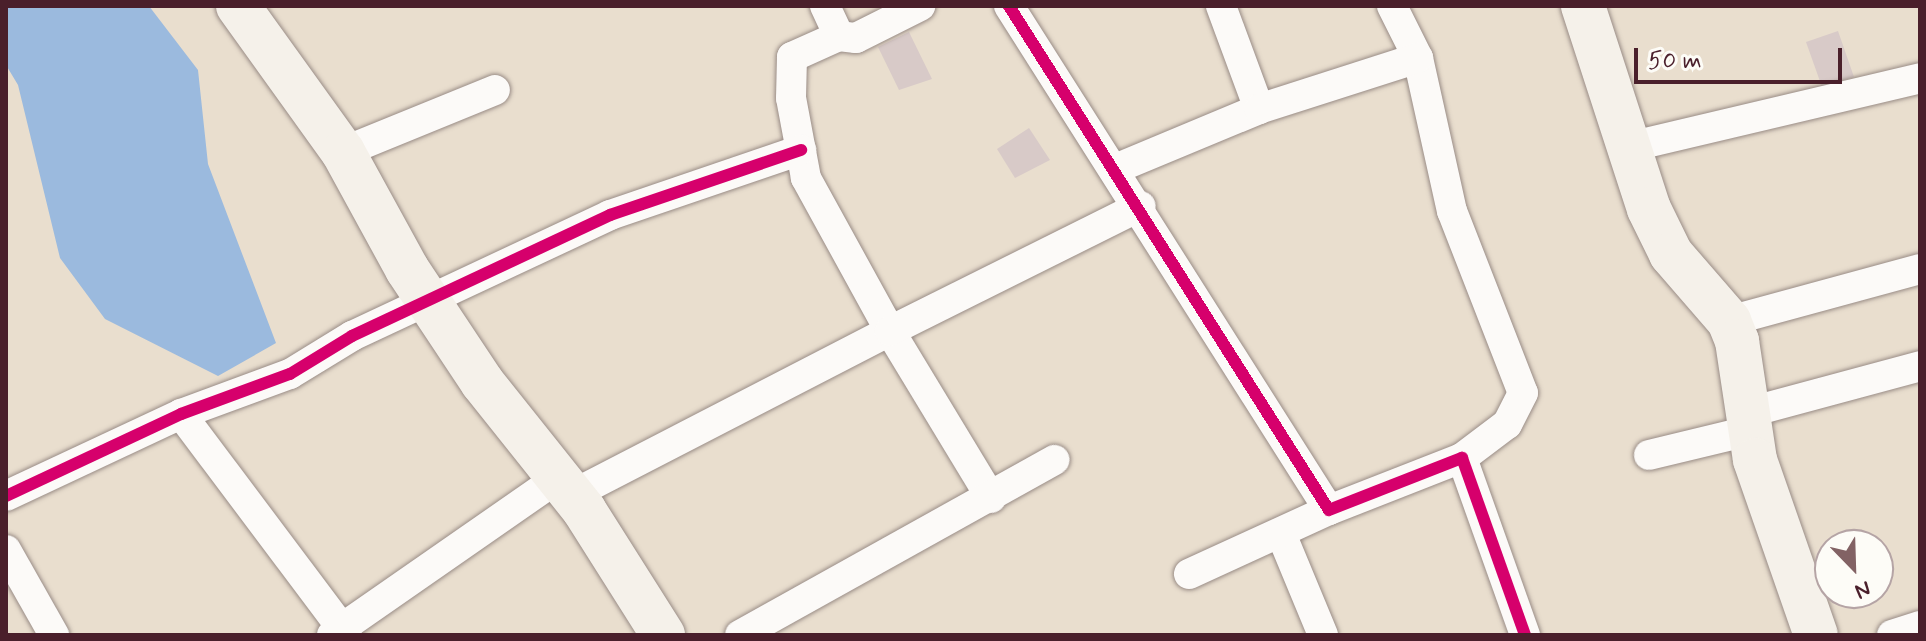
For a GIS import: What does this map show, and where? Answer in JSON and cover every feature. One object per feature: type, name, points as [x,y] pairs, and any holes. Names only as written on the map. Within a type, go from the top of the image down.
[{"type":"street","points":[[238,6],[343,152],[428,300],[565,486],[663,635]]},
{"type":"street","points":[[825,6],[839,36]]},
{"type":"street","points":[[920,6],[856,38],[839,36],[792,57],[801,150],[806,178],[890,331],[991,498]]},
{"type":"street","points":[[1009,6],[1141,206],[1329,510]]},
{"type":"street","points":[[1221,6],[1259,109]]},
{"type":"street","points":[[1189,574],[1282,536],[1329,510],[1462,458],[1507,424],[1523,393],[1452,211],[1418,58],[1392,6]]},
{"type":"street","points":[[1583,6],[1625,148],[1671,254],[1729,321],[1751,421],[1755,460],[1816,635]]},
{"type":"street","points":[[1115,169],[1259,109],[1418,58]]},
{"type":"street","points":[[1625,148],[1920,78]]},
{"type":"street","points":[[343,152],[495,90]]},
{"type":"street","points":[[6,496],[181,414],[290,374],[428,300],[610,215],[801,150]]},
{"type":"street","points":[[181,414],[341,632],[565,486],[890,331],[1141,206]]},
{"type":"street","points":[[1729,321],[1920,269]]},
{"type":"street","points":[[1649,455],[1920,366]]},
{"type":"street","points":[[1462,458],[1525,635]]},
{"type":"street","points":[[740,635],[1055,460]]},
{"type":"street","points":[[1282,536],[1323,635]]},
{"type":"street","points":[[6,550],[54,635]]},
{"type":"street","points":[[1892,635],[1920,626]]},
{"type":"water","points":[[6,6],[149,6],[198,70],[208,164],[276,343],[218,376],[105,319],[60,258],[18,85],[6,65]]},
{"type":"building","points":[[1838,31],[1854,77],[1822,87],[1806,42]]},
{"type":"building","points":[[909,32],[932,79],[899,90],[878,47]]},
{"type":"building","points":[[1029,128],[1050,160],[1015,178],[997,149]]},
{"type":"cycle path","points":[[1009,6],[1329,510],[1462,458],[1525,635]]},
{"type":"cycle path","points":[[6,496],[181,414],[290,374],[352,336],[610,215],[801,150]]}]
